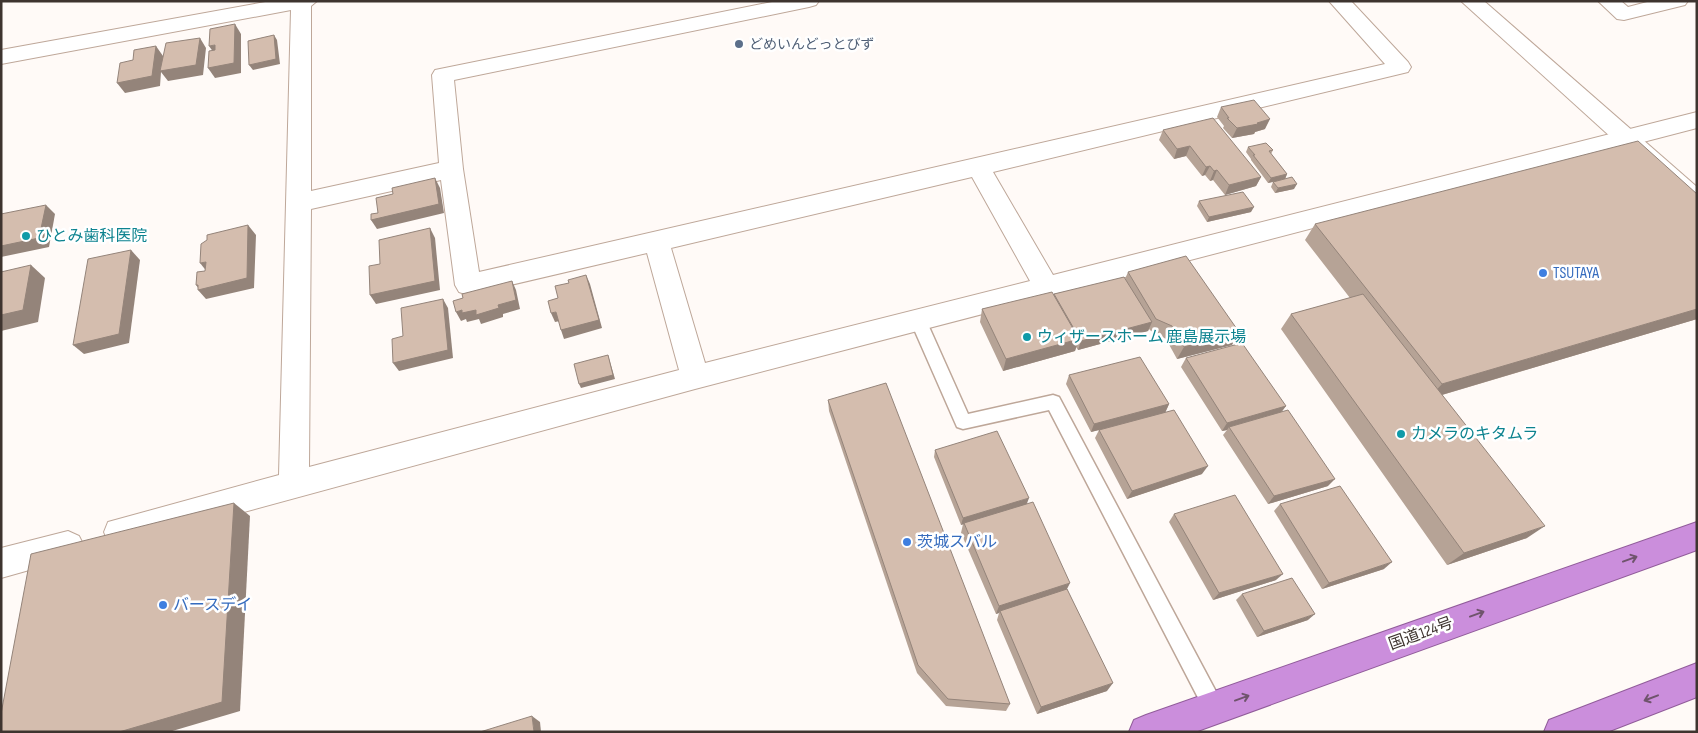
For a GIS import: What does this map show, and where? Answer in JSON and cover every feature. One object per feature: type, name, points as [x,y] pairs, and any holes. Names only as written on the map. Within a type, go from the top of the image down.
[{"type":"highway","name":"国道124号","points":[[1146,732],[1697,536]]},
{"type":"highway","points":[[1561,732],[1697,680]]},
{"type":"street","points":[[809,1],[443,75],[451,169],[468,285],[1400,67],[1339,1]]},
{"type":"street","points":[[1471,1],[1697,201]]},
{"type":"street","points":[[1608,1],[1624,14],[1678,1]]},
{"type":"street","points":[[1,57],[303,2],[294,486]]},
{"type":"street","points":[[1,564],[695,377],[1697,120]]},
{"type":"street","points":[[978,167],[1047,287]]},
{"type":"street","points":[[300,202],[451,169]]},
{"type":"street","points":[[656,240],[695,377]]},
{"type":"lane","points":[[918,320],[963,422],[1053,402],[1214,708]]},
{"type":"building","points":[[235,24],[234,63],[208,68],[209,51],[215,50],[215,45],[209,46],[210,29]]},
{"type":"building","points":[[274,35],[276,59],[249,65],[248,41]]},
{"type":"building","points":[[200,38],[196,65],[160,71],[166,43]]},
{"type":"building","points":[[156,46],[152,76],[117,83],[120,63],[133,60],[134,50]]},
{"type":"building","points":[[1254,100],[1270,119],[1258,124],[1237,128],[1227,118],[1229,118],[1221,107]]},
{"type":"building","points":[[1213,118],[1261,177],[1229,185],[1217,170],[1214,171],[1210,166],[1206,167],[1190,146],[1177,149],[1163,130]]},
{"type":"building","points":[[1638,141],[1697,194],[1697,309],[1442,384],[1315,224]]},
{"type":"building","points":[[1266,143],[1273,150],[1269,151],[1287,174],[1271,178],[1248,147]]},
{"type":"building","points":[[1292,177],[1297,184],[1278,188],[1273,182]]},
{"type":"building","points":[[435,178],[439,204],[371,220],[371,214],[378,213],[376,198],[393,194],[392,188]]},
{"type":"building","points":[[1243,192],[1254,207],[1209,217],[1199,201]]},
{"type":"building","points":[[46,205],[39,238],[1,246],[1,214]]},
{"type":"building","points":[[248,225],[247,278],[198,290],[198,285],[196,285],[197,272],[205,271],[206,262],[200,263],[201,244],[207,240],[207,235]]},
{"type":"building","points":[[430,228],[435,281],[370,295],[369,266],[380,264],[379,240]]},
{"type":"building","points":[[131,250],[119,334],[73,345],[88,259]]},
{"type":"building","points":[[1186,256],[1239,332],[1184,347],[1172,326],[1156,319],[1128,272]]},
{"type":"building","points":[[31,265],[23,310],[1,315],[1,272]]},
{"type":"building","points":[[586,275],[599,320],[561,330],[556,312],[551,313],[548,301],[558,298],[555,286],[569,283],[568,280]]},
{"type":"building","points":[[1124,277],[1152,322],[1081,341],[1054,294]]},
{"type":"building","points":[[512,281],[516,300],[498,305],[499,308],[476,315],[476,310],[462,313],[462,310],[456,312],[453,301],[463,298],[462,294]]},
{"type":"building","name":"ウィザースホーム 鹿島展示場","points":[[1052,292],[1079,339],[1006,359],[982,309]]},
{"type":"building","name":"カメラのキタムラ","points":[[1363,294],[1545,526],[1464,553],[1291,314]]},
{"type":"building","points":[[443,299],[448,350],[393,363],[392,339],[403,336],[401,308]]},
{"type":"building","points":[[1242,343],[1286,406],[1227,423],[1186,358]]},
{"type":"building","points":[[608,355],[613,375],[579,384],[574,364]]},
{"type":"building","points":[[1140,357],[1169,404],[1094,424],[1069,375]]},
{"type":"building","name":"茨城スバル","points":[[886,383],[1010,704],[948,699],[918,665],[828,400]]},
{"type":"building","points":[[1174,410],[1208,466],[1132,491],[1099,430]]},
{"type":"building","points":[[1288,410],[1335,479],[1274,496],[1229,427]]},
{"type":"building","points":[[997,431],[1029,498],[963,518],[935,450]]},
{"type":"building","points":[[1340,486],[1392,562],[1329,583],[1280,504]]},
{"type":"building","points":[[1235,495],[1283,574],[1219,593],[1174,514]]},
{"type":"building","points":[[1033,502],[1070,583],[999,606],[964,523]]},
{"type":"building","points":[[234,503],[222,702],[119,732],[1,732],[1,714],[31,554]]},
{"type":"building","points":[[1292,578],[1315,614],[1264,631],[1242,594]]},
{"type":"building","points":[[1067,589],[1113,683],[1041,707],[1000,611]]},
{"type":"building","points":[[532,716],[534,732],[480,732]]},
{"type":"place","name":"どめいんどっとびず","points":[[739,44]]},
{"type":"place","name":"ひとみ歯科医院","points":[[26,236]]},
{"type":"place","name":"TSUTAYA","points":[[1543,273]]},
{"type":"place","name":"ウィザースホーム 鹿島展示場","points":[[1027,337]]},
{"type":"place","name":"カメラのキタムラ","points":[[1401,434]]},
{"type":"place","name":"茨城スバル","points":[[907,542]]},
{"type":"place","name":"バースデイ","points":[[163,605]]}]
